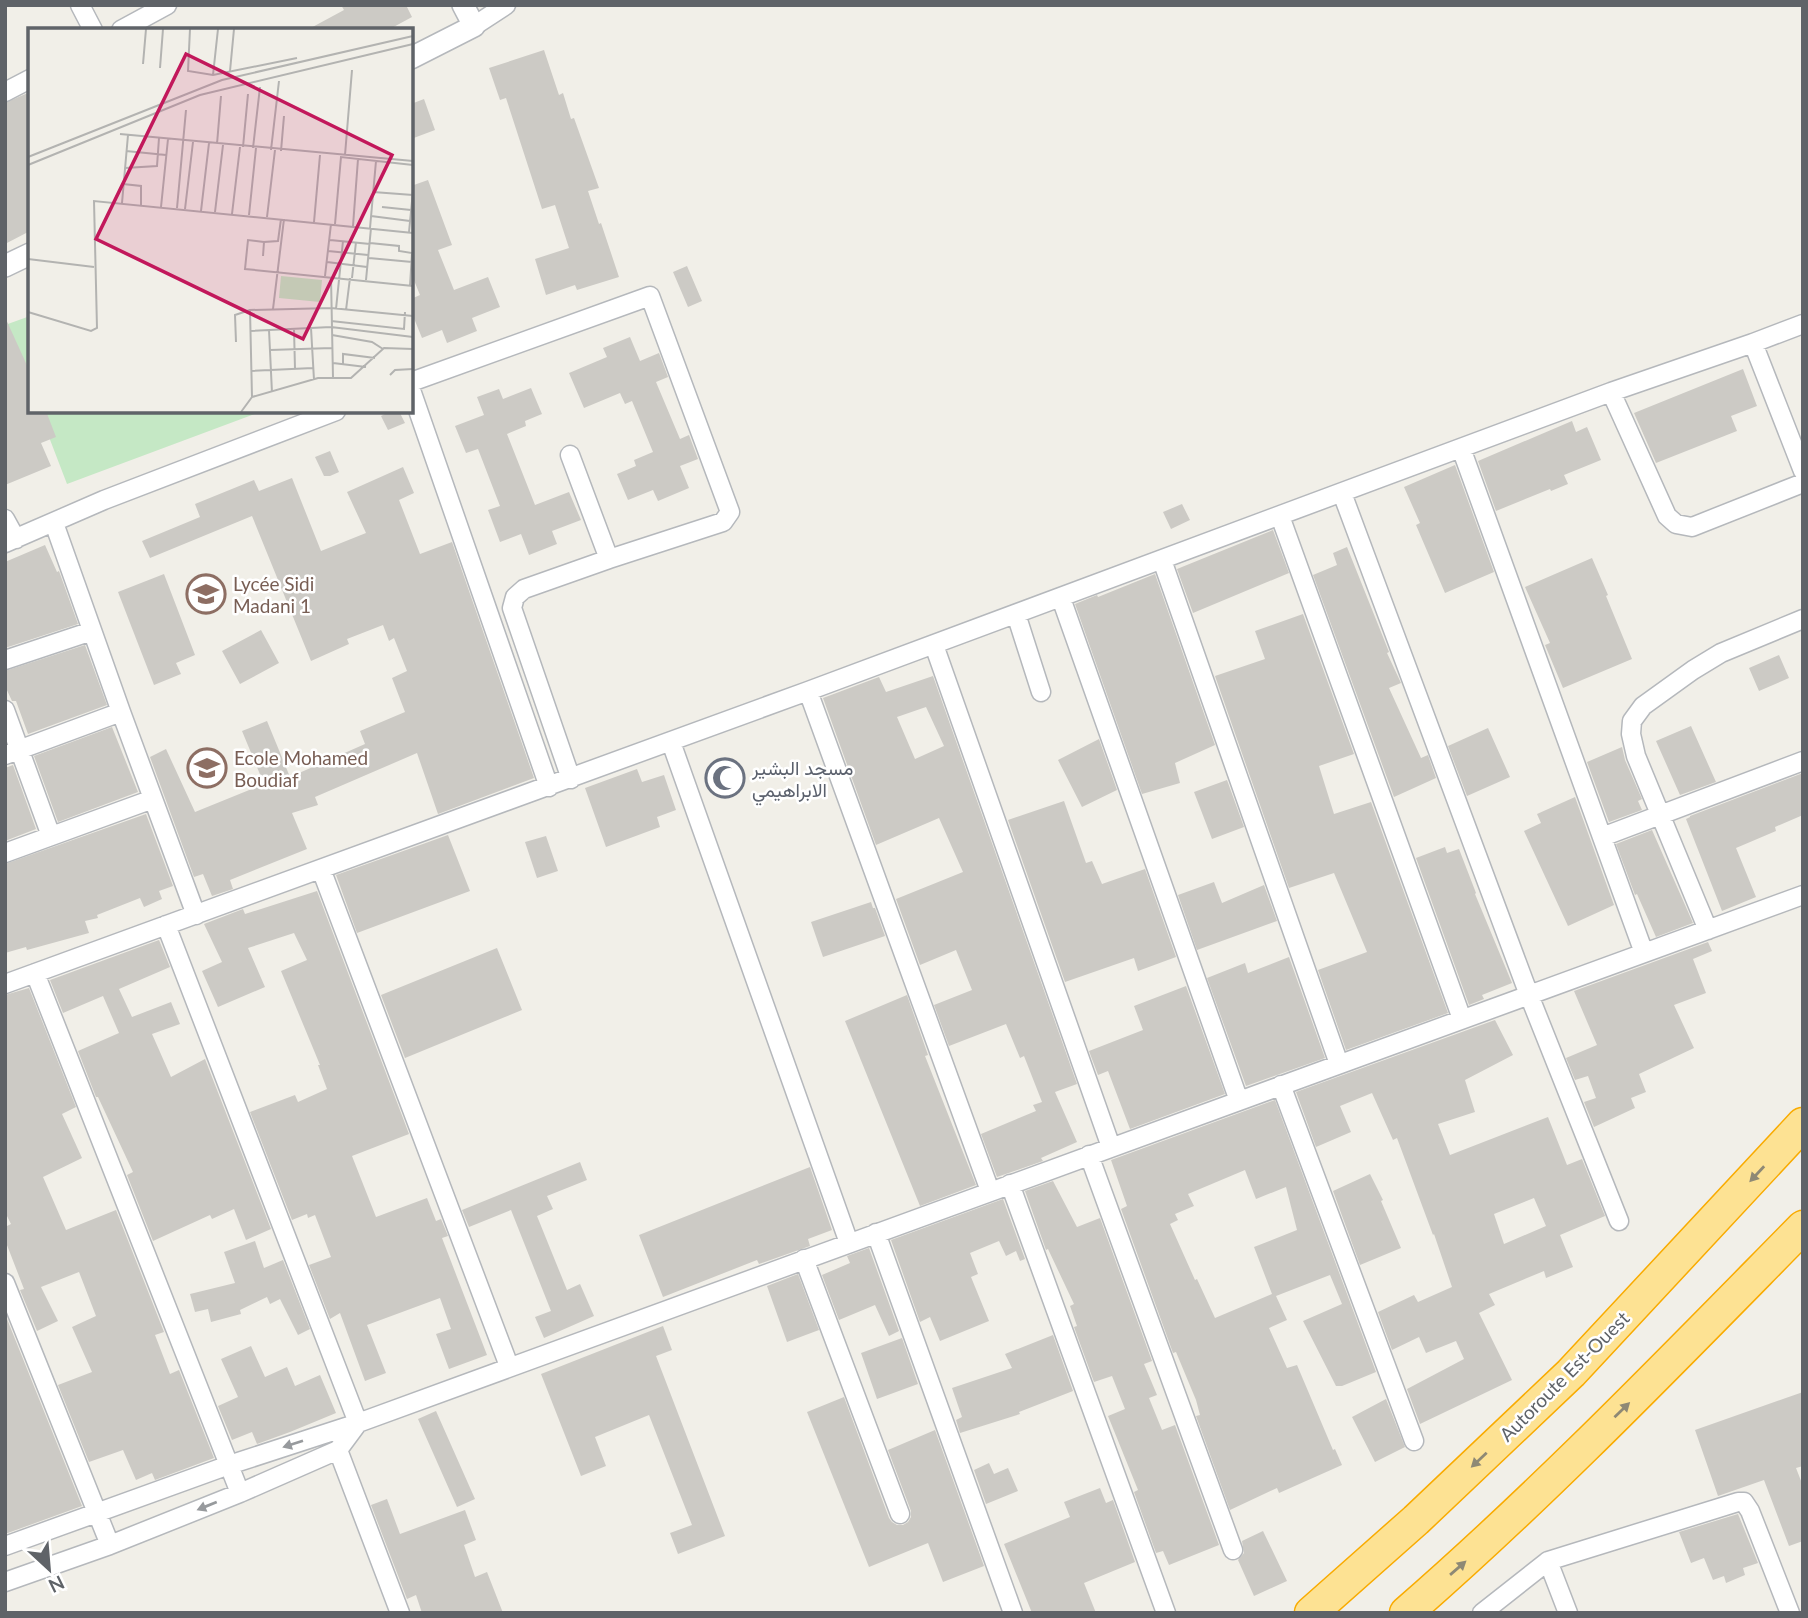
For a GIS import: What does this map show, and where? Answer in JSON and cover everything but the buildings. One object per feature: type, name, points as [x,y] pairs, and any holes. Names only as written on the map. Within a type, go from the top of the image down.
[{"type":"highway","name":"Autoroute Est-Ouest","points":[[1311,1613],[1416,1520],[1571,1373],[1803,1124]]},
{"type":"highway","points":[[1406,1613],[1465,1562],[1642,1391],[1803,1227]]},
{"type":"street","points":[[80,5],[92,28]]},
{"type":"street","points":[[142,25],[167,5]]},
{"type":"street","points":[[463,5],[474,26]]},
{"type":"street","points":[[413,57],[474,26],[506,5]]},
{"type":"street","points":[[5,92],[28,80]]},
{"type":"street","points":[[5,266],[28,255]]},
{"type":"street","points":[[413,381],[650,296],[730,512],[723,522],[524,589],[515,597],[512,608],[571,779]]},
{"type":"street","points":[[5,984],[571,779],[1611,392],[1803,324]]},
{"type":"street","points":[[1753,343],[1803,471]]},
{"type":"street","points":[[1611,392],[1667,516],[1675,524],[1692,527],[1803,483]]},
{"type":"street","points":[[413,396],[549,787]]},
{"type":"street","points":[[5,519],[10,541],[104,500],[331,413]]},
{"type":"street","points":[[1461,448],[1644,953]]},
{"type":"street","points":[[570,455],[609,559]]},
{"type":"street","points":[[1342,493],[1529,995],[1619,1221]]},
{"type":"street","points":[[1280,516],[1462,1019]]},
{"type":"street","points":[[54,523],[196,915]]},
{"type":"street","points":[[1162,560],[1339,1064]]},
{"type":"street","points":[[1060,598],[1239,1101]]},
{"type":"street","points":[[1016,614],[1041,692]]},
{"type":"street","points":[[1708,930],[1636,756],[1630,734],[1632,721],[1643,706],[1721,653],[1803,619]]},
{"type":"street","points":[[5,660],[92,631]]},
{"type":"street","points":[[934,645],[1111,1147]]},
{"type":"street","points":[[808,691],[990,1191]]},
{"type":"street","points":[[5,710],[12,752],[51,836]]},
{"type":"street","points":[[12,752],[121,712]]},
{"type":"street","points":[[671,742],[849,1243]]},
{"type":"street","points":[[1602,837],[1803,761]]},
{"type":"street","points":[[5,853],[153,799]]},
{"type":"street","points":[[321,869],[509,1366]]},
{"type":"street","points":[[5,1546],[229,1465],[358,1423],[1803,895]]},
{"type":"street","points":[[1625,960],[1632,921]]},
{"type":"street","points":[[166,925],[358,1423]]},
{"type":"street","points":[[35,973],[240,1493]]},
{"type":"street","points":[[1280,1085],[1414,1441]]},
{"type":"street","points":[[1089,1155],[1233,1550]]},
{"type":"street","points":[[1010,1184],[1166,1613]]},
{"type":"street","points":[[876,1233],[1013,1613]]},
{"type":"street","points":[[804,1259],[900,1514]]},
{"type":"street","points":[[6,1288],[110,1545]]},
{"type":"street","points":[[5,1582],[110,1545],[338,1450],[358,1423]]},
{"type":"street","points":[[338,1450],[400,1613]]},
{"type":"street","points":[[1482,1613],[1548,1561],[1738,1502],[1744,1502],[1750,1511],[1790,1613]]},
{"type":"street","points":[[1548,1561],[1568,1613]]},
{"type":"green space","points":[[28,317],[28,383],[5,325]]},
{"type":"green space","points":[[40,413],[258,413],[67,484]]},
{"type":"place","name":"Lycée Sidi Madani 1","points":[[206,594]]},
{"type":"place","name":"Ecole Mohamed Boudiaf","points":[[207,768]]},
{"type":"place","name":"مسجد البشير الابراهيمي","points":[[725,778]]}]
